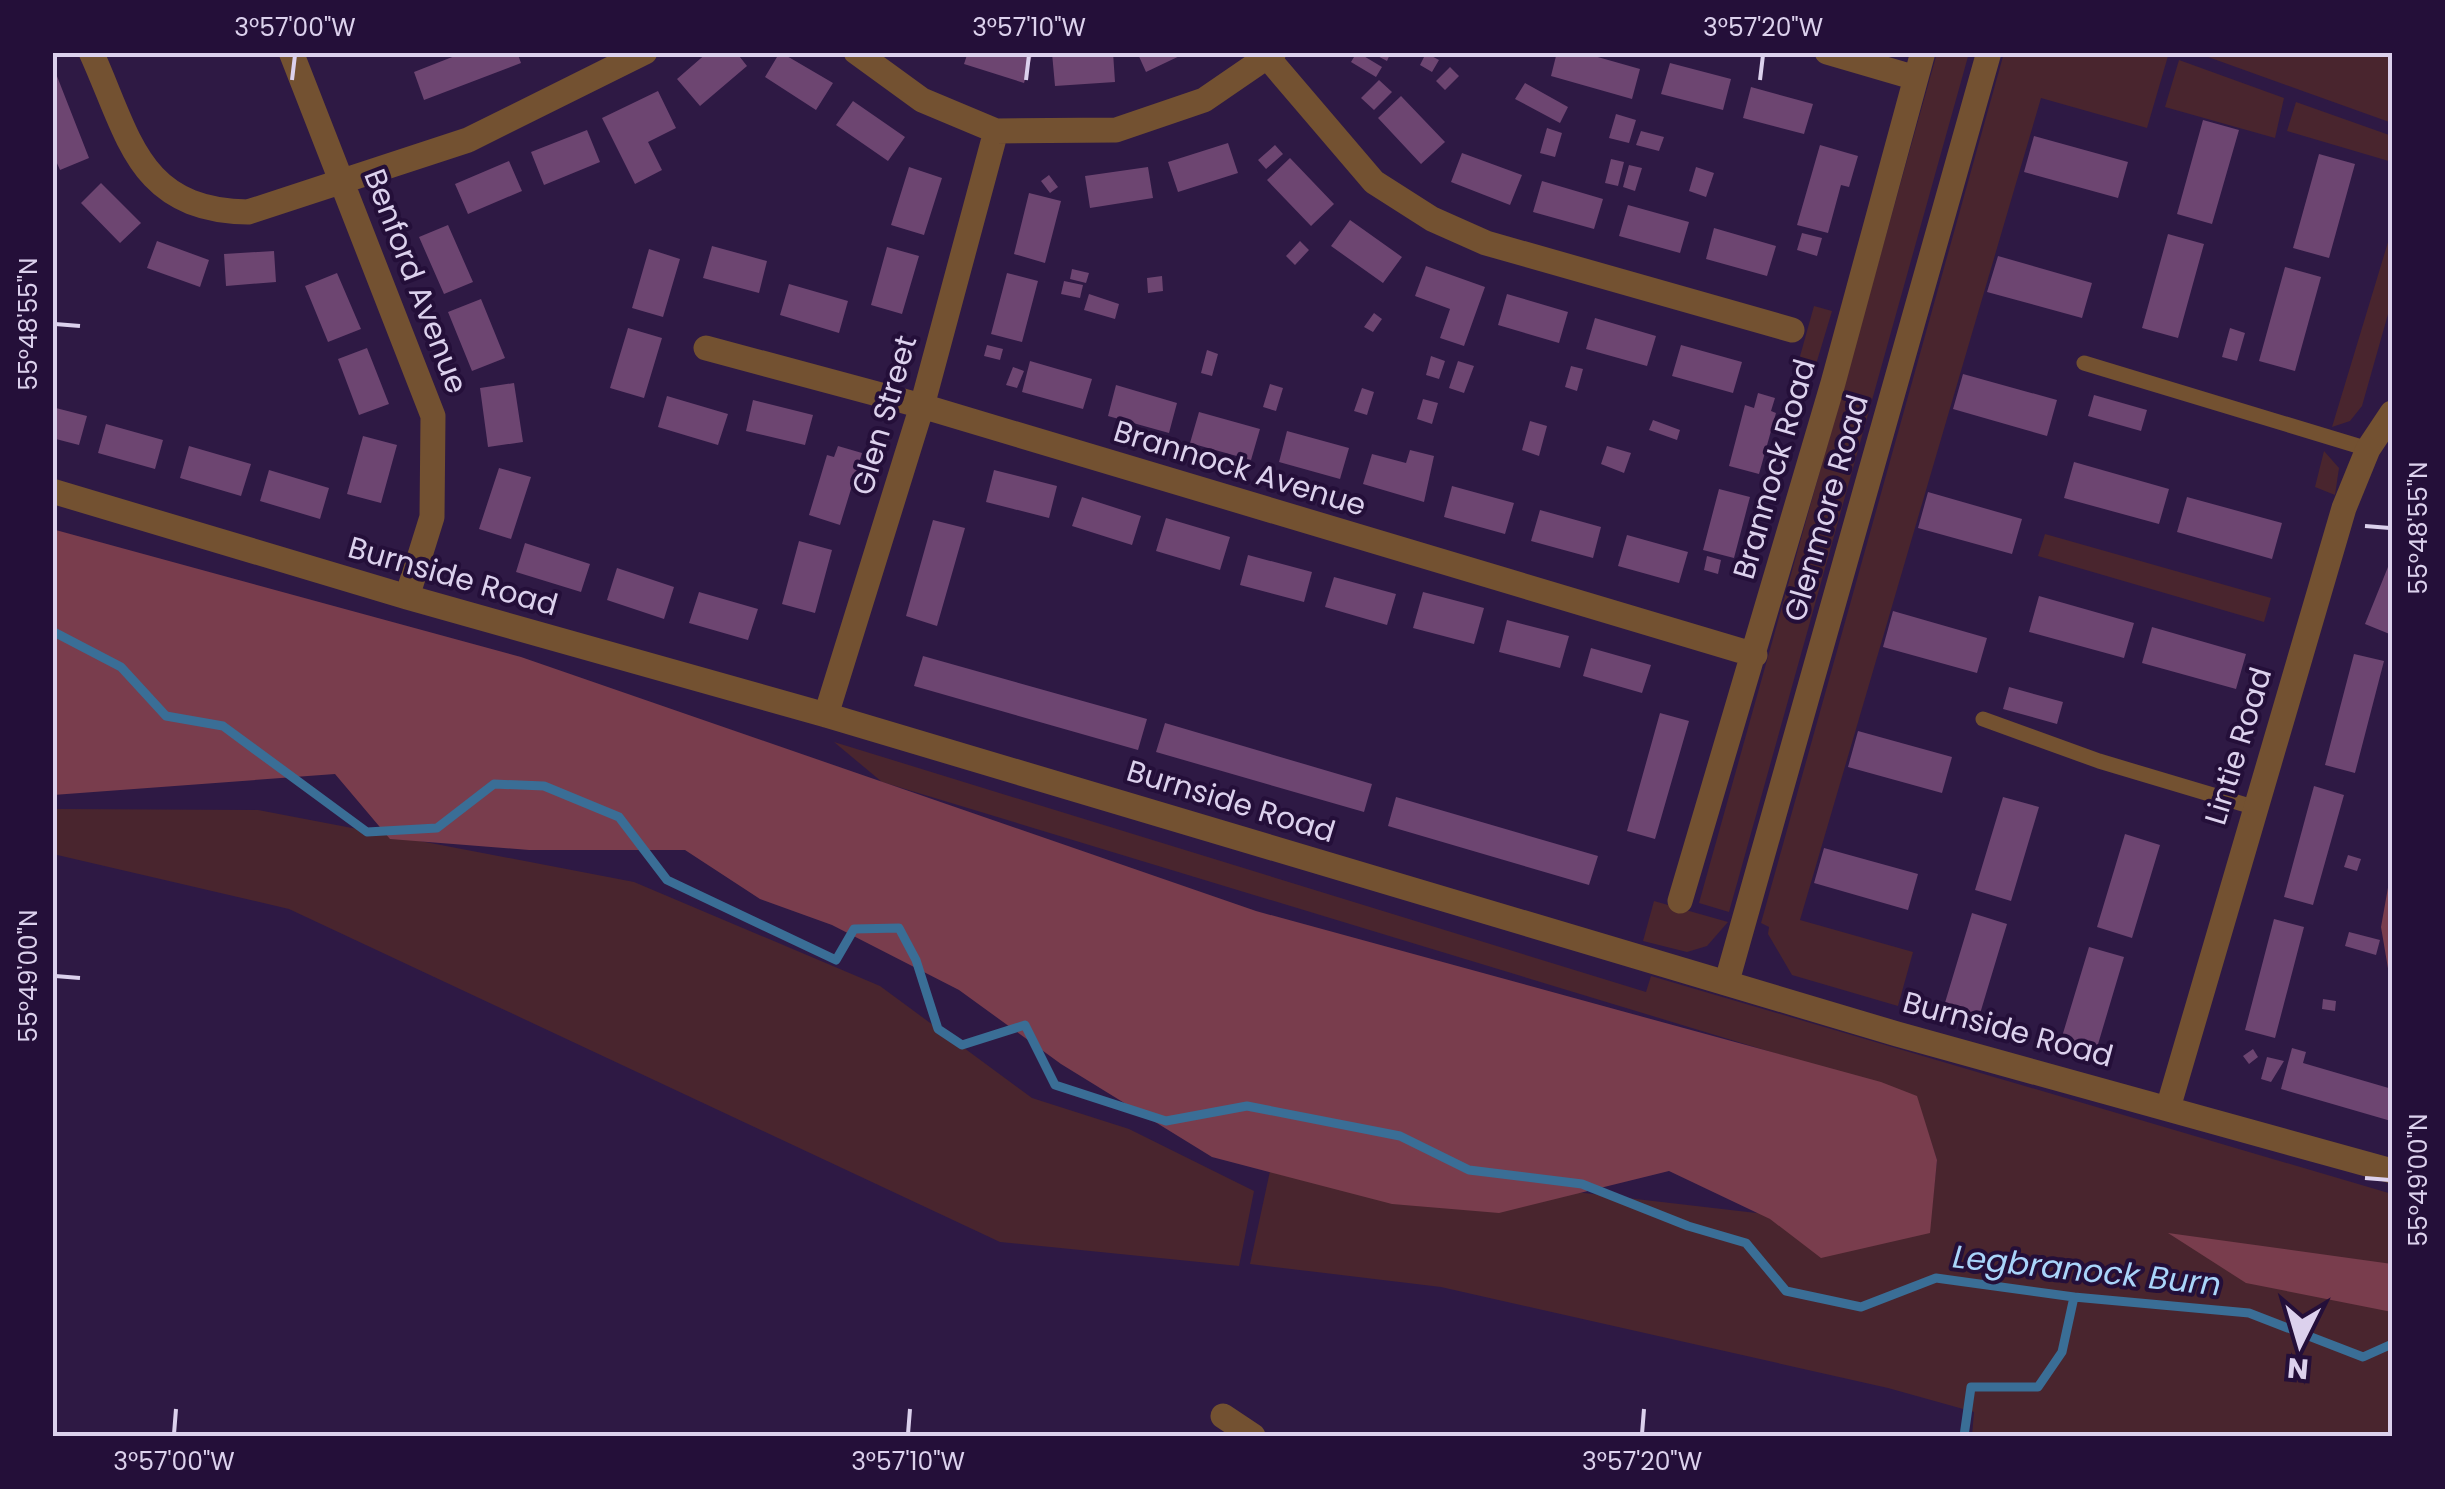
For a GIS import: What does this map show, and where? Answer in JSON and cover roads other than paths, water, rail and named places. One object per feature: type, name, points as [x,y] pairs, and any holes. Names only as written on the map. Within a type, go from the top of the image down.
[{"type":"street","points":[[91,52],[146,174],[180,198],[210,211],[248,212],[468,140],[645,52]]},
{"type":"street","name":"Benford Avenue","points":[[290,52],[433,416],[432,518],[407,598]]},
{"type":"street","points":[[856,52],[922,100],[996,132],[1116,130],[1204,100],[1272,56],[1374,182],[1432,219],[1486,243],[1792,330]]},
{"type":"street","points":[[1827,52],[1916,78]]},
{"type":"street","name":"Brannock Road","points":[[1680,901],[1755,655],[1923,52]]},
{"type":"street","name":"Glenmore Road","points":[[1727,981],[1989,52]]},
{"type":"street","name":"Glen Street","points":[[826,715],[922,406],[996,132]]},
{"type":"street","name":"Brannock Avenue","points":[[706,348],[922,406],[1755,655]]},
{"type":"street","name":"Lintie Road","points":[[2168,1108],[2253,807],[2344,508],[2368,449],[2392,412]]},
{"type":"street","name":"Burnside Road","points":[[52,491],[407,598],[826,715],[1727,981],[2392,1171]]},
{"type":"street","points":[[1223,1416],[1253,1436]]},
{"type":"lane","points":[[2084,363],[2368,449]]},
{"type":"lane","points":[[1983,720],[2098,761],[2253,807]]},
{"type":"waterway","name":"Legbranock Burn","points":[[52,631],[121,667],[166,716],[223,726],[367,832],[437,828],[494,784],[544,786],[619,817],[667,880],[836,960],[854,929],[899,928],[916,960],[938,1029],[962,1045],[1025,1025],[1055,1085],[1166,1121],[1247,1106],[1400,1136],[1469,1170],[1582,1184],[1688,1226],[1746,1243],[1786,1291],[1861,1307],[1936,1278],[2074,1297],[2249,1313],[2363,1357],[2392,1344]]},
{"type":"waterway","points":[[1964,1436],[1971,1387],[2038,1387],[2062,1352],[2074,1297]]}]
